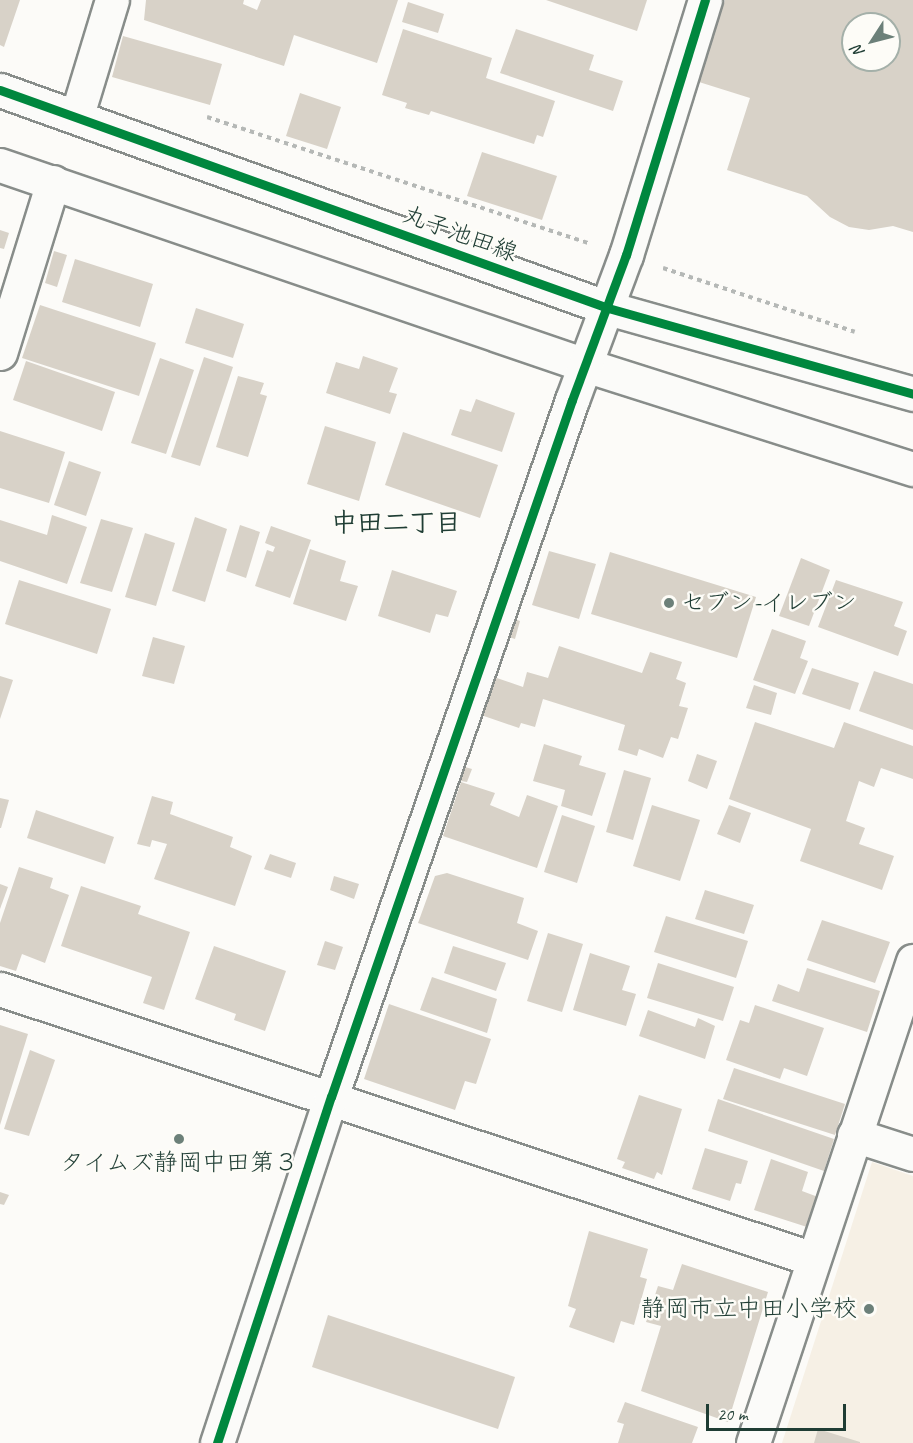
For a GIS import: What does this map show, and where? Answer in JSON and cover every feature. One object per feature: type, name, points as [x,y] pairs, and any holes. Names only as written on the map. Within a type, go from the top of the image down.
[{"type":"street","points":[[77,115],[112,0]]},
{"type":"street","points":[[216,1443],[331,1097],[585,365],[626,255],[705,0]]},
{"type":"street","name":"丸子池田線","points":[[0,90],[77,115],[608,308],[913,394]]},
{"type":"street","points":[[0,165],[585,365],[913,469]]},
{"type":"street","points":[[0,353],[54,182]]},
{"type":"street","points":[[753,1443],[913,961]]},
{"type":"street","points":[[0,989],[331,1097],[813,1259]]},
{"type":"street","points":[[854,1135],[913,1154]]},
{"type":"path","points":[[199,115],[858,333]]},
{"type":"shaded area","name":"静岡市立中田小学校","points":[[872,1162],[913,1176],[913,1443],[782,1443]]},
{"type":"building","points":[[0,0],[20,0],[4,47],[0,45]]},
{"type":"building","points":[[146,0],[244,0],[243,4],[257,10],[261,0],[398,0],[377,63],[294,35],[284,66],[144,20]]},
{"type":"building","points":[[546,0],[647,0],[637,31]]},
{"type":"building","points":[[725,0],[913,0],[913,232],[893,226],[869,230],[849,227],[830,217],[807,196],[727,170],[750,98],[699,82]]},
{"type":"building","points":[[408,2],[444,14],[438,33],[402,22]]},
{"type":"building","points":[[403,29],[492,58],[486,78],[555,101],[543,137],[537,135],[534,144],[431,111],[429,115],[405,108],[407,103],[382,95]]},
{"type":"building","points":[[516,29],[594,55],[589,70],[623,81],[613,111],[500,73]]},
{"type":"building","points":[[123,36],[222,64],[210,105],[112,77]]},
{"type":"building","points":[[300,93],[341,107],[327,149],[286,136]]},
{"type":"building","points":[[482,152],[557,176],[542,220],[467,196]]},
{"type":"building","points":[[0,230],[9,233],[4,249],[0,248]]},
{"type":"building","points":[[54,251],[67,255],[57,287],[45,283]]},
{"type":"building","points":[[75,259],[153,284],[140,327],[62,302]]},
{"type":"building","points":[[40,305],[156,343],[139,396],[22,358]]},
{"type":"building","points":[[196,308],[244,324],[233,358],[185,343]]},
{"type":"building","points":[[363,356],[398,368],[389,392],[397,394],[390,414],[326,393],[336,362],[359,369]]},
{"type":"building","points":[[204,357],[233,367],[200,466],[171,457]]},
{"type":"building","points":[[160,358],[194,370],[166,454],[131,443]]},
{"type":"building","points":[[26,361],[115,392],[102,431],[13,400]]},
{"type":"building","points":[[238,376],[264,383],[260,394],[267,396],[248,457],[216,447]]},
{"type":"building","points":[[476,399],[515,413],[502,452],[451,435],[460,409],[471,412]]},
{"type":"building","points":[[325,426],[376,442],[359,501],[307,484]]},
{"type":"building","points":[[0,431],[65,452],[49,503],[0,488]]},
{"type":"building","points":[[403,432],[498,465],[480,518],[385,485]]},
{"type":"building","points":[[69,461],[101,472],[86,516],[54,505]]},
{"type":"building","points":[[52,515],[87,527],[67,584],[0,561],[0,520],[47,535]]},
{"type":"building","points":[[195,517],[227,529],[205,602],[172,591]]},
{"type":"building","points":[[101,519],[133,528],[112,592],[80,583]]},
{"type":"building","points":[[240,525],[260,532],[246,578],[226,571]]},
{"type":"building","points":[[271,526],[311,540],[290,598],[255,586],[267,550],[273,552],[275,547],[265,543]]},
{"type":"building","points":[[145,533],[175,543],[156,606],[125,597]]},
{"type":"building","points":[[310,549],[346,561],[340,581],[358,586],[346,621],[293,604]]},
{"type":"building","points":[[549,551],[596,564],[579,619],[532,605]]},
{"type":"building","points":[[610,552],[756,597],[737,658],[591,614]]},
{"type":"building","points":[[801,558],[830,570],[809,626],[779,616]]},
{"type":"building","points":[[392,570],[457,591],[448,617],[436,614],[430,633],[378,616]]},
{"type":"building","points":[[19,580],[111,609],[97,654],[5,624]]},
{"type":"building","points":[[836,580],[903,602],[894,626],[907,631],[898,656],[818,627]]},
{"type":"building","points":[[509,617],[520,621],[515,639],[503,635]]},
{"type":"building","points":[[772,629],[806,641],[800,658],[808,661],[795,694],[753,680]]},
{"type":"building","points":[[153,637],[185,646],[174,684],[142,676]]},
{"type":"building","points":[[559,646],[642,673],[650,652],[682,662],[676,679],[686,683],[679,706],[688,708],[678,739],[671,737],[663,758],[639,749],[637,756],[618,750],[625,725],[543,699],[535,727],[521,723],[519,728],[481,715],[494,677],[523,687],[527,672],[548,678]]},
{"type":"building","points":[[812,668],[859,683],[850,710],[802,694]]},
{"type":"building","points":[[874,671],[913,684],[913,730],[859,711]]},
{"type":"building","points":[[0,676],[13,680],[0,719]]},
{"type":"building","points":[[754,685],[777,693],[771,715],[746,708]]},
{"type":"building","points":[[755,722],[834,748],[844,722],[913,746],[913,779],[881,768],[874,787],[859,781],[846,821],[865,828],[859,844],[894,856],[882,890],[800,861],[811,829],[729,799]]},
{"type":"building","points":[[544,744],[582,756],[579,765],[606,773],[592,816],[561,806],[565,790],[533,781]]},
{"type":"building","points":[[697,754],[717,761],[707,789],[688,781]]},
{"type":"building","points":[[465,767],[472,769],[467,782],[461,781]]},
{"type":"building","points":[[624,770],[651,778],[633,840],[606,832]]},
{"type":"building","points":[[461,782],[495,793],[490,805],[519,817],[527,795],[558,806],[537,868],[443,836]]},
{"type":"building","points":[[152,796],[173,802],[170,814],[233,837],[230,847],[252,856],[235,906],[154,879],[167,844],[152,840],[150,847],[137,844]]},
{"type":"building","points":[[0,798],[9,800],[1,828],[0,828]]},
{"type":"building","points":[[652,805],[700,820],[680,881],[633,866]]},
{"type":"building","points":[[729,805],[751,813],[740,843],[717,834]]},
{"type":"building","points":[[36,810],[114,837],[105,864],[27,838]]},
{"type":"building","points":[[562,815],[595,826],[577,883],[544,872]]},
{"type":"building","points":[[270,854],[296,863],[291,878],[264,869]]},
{"type":"building","points":[[19,867],[53,878],[50,888],[69,895],[45,963],[22,954],[16,971],[0,966],[0,923]]},
{"type":"building","points":[[447,873],[524,898],[517,923],[538,931],[528,960],[418,923],[435,876]]},
{"type":"building","points":[[334,876],[359,884],[354,899],[330,890]]},
{"type":"building","points":[[0,884],[8,887],[0,909]]},
{"type":"building","points":[[81,886],[141,906],[138,914],[190,932],[164,1010],[143,1003],[152,977],[61,946]]},
{"type":"building","points":[[705,890],[754,905],[744,934],[695,919]]},
{"type":"building","points":[[666,916],[748,941],[736,978],[654,952]]},
{"type":"building","points":[[822,920],[890,942],[875,983],[807,960]]},
{"type":"building","points":[[548,933],[583,944],[562,1012],[527,1001]]},
{"type":"building","points":[[325,941],[343,947],[335,970],[317,965]]},
{"type":"building","points":[[214,946],[286,971],[265,1031],[234,1020],[236,1014],[195,999]]},
{"type":"building","points":[[453,946],[506,963],[496,991],[444,973]]},
{"type":"building","points":[[590,953],[630,966],[622,990],[636,994],[626,1026],[573,1010]]},
{"type":"building","points":[[658,963],[734,987],[723,1021],[647,998]]},
{"type":"building","points":[[807,968],[880,991],[867,1032],[772,1001],[778,984],[799,992]]},
{"type":"building","points":[[432,977],[497,999],[487,1033],[420,1010]]},
{"type":"building","points":[[389,1004],[491,1039],[476,1084],[465,1081],[455,1110],[364,1079]]},
{"type":"building","points":[[755,1005],[824,1028],[807,1076],[784,1068],[780,1079],[726,1060],[740,1020],[749,1023]]},
{"type":"building","points":[[648,1010],[695,1027],[698,1018],[715,1026],[705,1059],[639,1036]]},
{"type":"building","points":[[0,1025],[28,1034],[0,1125]]},
{"type":"building","points":[[30,1050],[55,1060],[29,1136],[4,1129]]},
{"type":"building","points":[[734,1068],[845,1104],[835,1135],[723,1099]]},
{"type":"building","points":[[639,1095],[682,1109],[662,1175],[657,1172],[654,1179],[622,1168],[625,1162],[617,1159]]},
{"type":"building","points":[[718,1099],[834,1139],[824,1171],[708,1131]]},
{"type":"building","points":[[705,1148],[748,1161],[741,1184],[736,1183],[730,1201],[692,1189]]},
{"type":"building","points":[[771,1159],[808,1172],[802,1191],[818,1197],[807,1227],[754,1210]]},
{"type":"building","points":[[0,1192],[9,1195],[4,1205],[0,1204]]},
{"type":"building","points":[[589,1231],[648,1249],[640,1277],[647,1279],[634,1325],[621,1321],[614,1343],[569,1327],[576,1309],[568,1306]]},
{"type":"building","points":[[682,1264],[768,1292],[728,1422],[641,1391],[661,1326],[646,1322],[658,1286],[673,1290]]},
{"type":"building","points":[[328,1315],[515,1377],[498,1429],[312,1367]]},
{"type":"building","points":[[625,1402],[698,1427],[692,1443],[618,1443],[624,1424],[617,1422]]},
{"type":"building","points":[[818,1429],[860,1442],[860,1443],[814,1443]]},
{"type":"cycle path","points":[[217,1443],[331,1097],[572,400],[626,255],[705,0]]},
{"type":"cycle path","points":[[0,90],[608,308],[913,394]]},
{"type":"place","name":"セブン-イレブン","points":[[669,603]]},
{"type":"place","name":"タイムズ静岡中田第３","points":[[179,1139]]},
{"type":"place","name":"静岡市立中田小学校","points":[[869,1309]]},
{"type":"district","name":"中田二丁目","points":[[396,523]]}]
